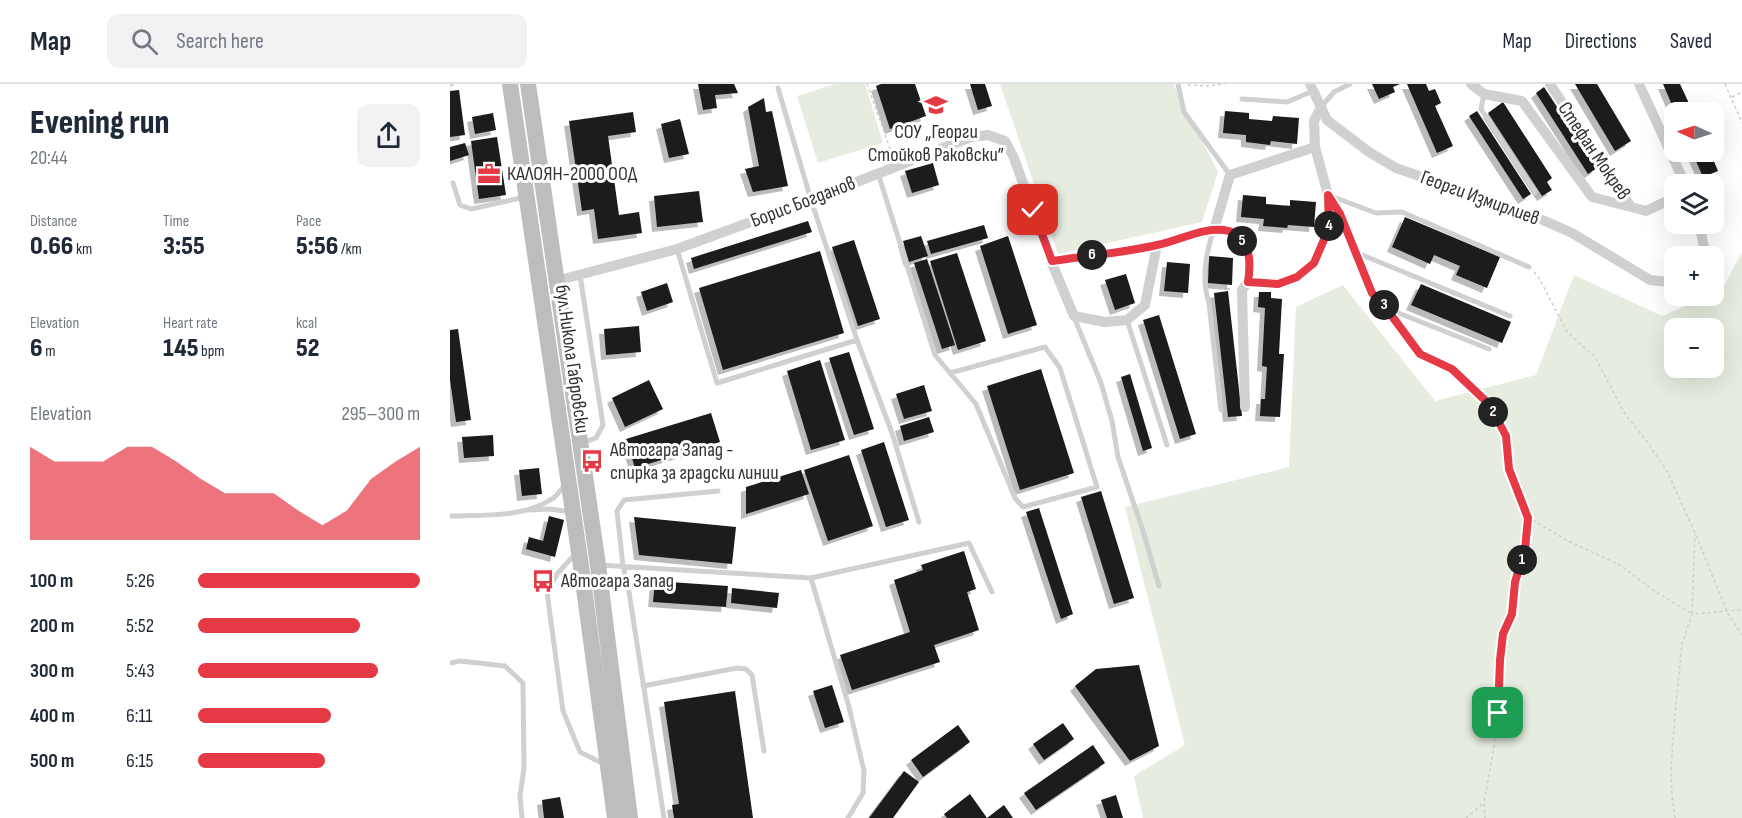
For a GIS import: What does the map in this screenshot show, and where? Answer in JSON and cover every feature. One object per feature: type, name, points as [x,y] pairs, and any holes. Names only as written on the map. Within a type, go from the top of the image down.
[{"type":"street","name":"бул.Никола Габровски","points":[[510,84],[579,549],[610,766],[615,818]]},
{"type":"street","name":"бул.Никола Габровски","points":[[528,84],[598,565],[630,818]]},
{"type":"street","points":[[1471,84],[1484,94],[1522,100],[1592,197],[1631,207]]},
{"type":"street","name":"Стефан Мокрев","points":[[1550,84],[1631,207],[1646,211],[1664,202]]},
{"type":"street","points":[[1639,84],[1680,174]]},
{"type":"street","name":"Георги Измирлиев","points":[[1311,88],[1327,120],[1369,153],[1396,168],[1529,214],[1572,233],[1650,280],[1664,282]]},
{"type":"street","points":[[1245,407],[1245,286],[1278,284],[1297,277],[1314,263],[1329,228],[1328,195],[1315,147],[1314,121],[1321,107]]},
{"type":"street","name":"Борис Богданов","points":[[556,281],[677,249],[811,200],[971,137],[988,135],[1005,141],[1014,158],[1074,316]]},
{"type":"street","points":[[1074,316],[1105,322],[1127,320],[1145,305],[1157,245],[1214,230],[1230,175],[1315,147]]},
{"type":"lane","points":[[1178,84],[1184,112],[1230,175]]},
{"type":"lane","points":[[1333,84],[1334,92]]},
{"type":"lane","points":[[1321,107],[1334,92],[1350,84]]},
{"type":"lane","points":[[778,88],[811,200],[857,340],[892,433],[919,522]]},
{"type":"lane","points":[[1242,99],[1287,102],[1311,88]]},
{"type":"lane","points":[[1484,94],[1480,109],[1535,192]]},
{"type":"lane","points":[[878,173],[935,355],[950,374],[976,404],[1015,498],[1023,507],[1097,487],[1060,368],[1045,347],[950,374]]},
{"type":"lane","points":[[453,183],[460,205],[471,209],[526,197]]},
{"type":"lane","points":[[1328,195],[1340,214],[1372,293],[1386,308],[1489,349]]},
{"type":"lane","points":[[1328,195],[1376,213],[1402,212],[1529,267]]},
{"type":"lane","points":[[1214,230],[1206,253],[1204,287],[1209,303],[1221,410]]},
{"type":"lane","points":[[1052,261],[1157,245]]},
{"type":"lane","points":[[677,249],[717,383],[857,340]]},
{"type":"lane","points":[[1355,252],[1510,316]]},
{"type":"lane","points":[[580,275],[603,425],[596,438],[580,443]]},
{"type":"lane","points":[[1074,316],[1101,383],[1112,421],[1118,457],[1159,586]]},
{"type":"lane","points":[[1127,320],[1167,445]]},
{"type":"lane","points":[[524,510],[553,498],[568,482]]},
{"type":"lane","points":[[664,818],[623,566],[617,511],[624,500],[718,491]]},
{"type":"lane","points":[[450,516],[505,514],[524,510],[549,509],[573,512]]},
{"type":"lane","points":[[598,565],[811,578],[969,543],[992,592]]},
{"type":"lane","points":[[579,549],[558,574],[547,592],[563,711],[580,752],[610,766]]},
{"type":"lane","points":[[811,578],[849,707],[864,771],[863,793],[848,818]]},
{"type":"lane","points":[[450,663],[460,661],[505,666],[523,682],[524,768],[520,796],[522,818]]},
{"type":"lane","points":[[643,686],[737,668],[746,669],[752,675],[764,751]]},
{"type":"path","points":[[867,84],[896,166]]},
{"type":"path","points":[[1178,84],[1207,86],[1225,84]]},
{"type":"path","points":[[1725,84],[1742,123]]},
{"type":"path","points":[[1731,97],[1742,92]]},
{"type":"path","points":[[1204,287],[1245,286],[1251,267],[1250,253],[1240,239],[1230,232],[1214,230]]},
{"type":"path","points":[[1529,267],[1539,278],[1567,332],[1595,357],[1624,414],[1645,439],[1666,471],[1695,533],[1727,612],[1742,634]]},
{"type":"path","points":[[1386,308],[1420,354],[1452,369],[1490,405],[1506,436],[1509,469],[1528,518],[1525,550],[1515,582],[1512,614],[1503,634],[1494,747],[1484,802],[1485,818]]},
{"type":"path","points":[[1528,518],[1566,540],[1620,565],[1656,592],[1692,614],[1742,610]]},
{"type":"path","points":[[1675,818],[1671,769],[1682,644],[1692,614],[1695,533]]},
{"type":"path","points":[[1466,818],[1484,802]]},
{"type":"shaded area","points":[[835,84],[865,84],[883,143],[818,163],[797,96]]},
{"type":"shaded area","points":[[1000,84],[1173,84],[1218,172],[1202,222],[1058,254]]},
{"type":"shaded area","points":[[1742,252],[1742,818],[1143,818],[1134,776],[1185,745],[1125,507],[1289,467],[1296,307],[1343,285],[1435,401],[1536,375],[1574,275],[1662,316],[1685,306],[1724,306],[1724,286]]},
{"type":"building","points":[[698,84],[734,84],[738,93],[715,95],[717,108],[703,110]]},
{"type":"building","points":[[915,84],[926,116],[890,129],[876,86]]},
{"type":"building","points":[[970,84],[985,84],[992,106],[978,110]]},
{"type":"building","points":[[1372,84],[1400,84],[1393,87],[1395,92],[1379,99]]},
{"type":"building","points":[[1407,84],[1426,84],[1429,91],[1435,89],[1441,103],[1435,106],[1453,146],[1437,153]]},
{"type":"building","points":[[1575,84],[1597,84],[1631,141],[1615,151]]},
{"type":"building","points":[[1663,84],[1680,84],[1688,102],[1671,102]]},
{"type":"building","points":[[1544,87],[1597,168],[1588,174],[1536,93]]},
{"type":"building","points":[[459,90],[465,135],[450,137],[450,91]]},
{"type":"building","points":[[764,98],[766,112],[772,111],[788,186],[753,192],[745,169],[759,166],[748,107]]},
{"type":"building","points":[[1503,102],[1552,178],[1547,182],[1552,190],[1542,196],[1488,113]]},
{"type":"building","points":[[1225,111],[1249,113],[1249,119],[1272,121],[1273,116],[1299,118],[1297,144],[1271,141],[1270,145],[1246,142],[1246,135],[1223,133]]},
{"type":"building","points":[[1477,111],[1531,194],[1523,199],[1469,116]]},
{"type":"building","points":[[633,112],[636,132],[608,136],[619,215],[639,212],[642,233],[598,239],[594,209],[582,211],[569,121]]},
{"type":"building","points":[[493,113],[496,130],[475,134],[472,117]]},
{"type":"building","points":[[680,119],[689,154],[669,158],[661,124]]},
{"type":"building","points":[[497,137],[506,195],[479,199],[471,141]]},
{"type":"building","points":[[465,143],[469,155],[450,161],[450,147]]},
{"type":"building","points":[[1696,162],[1714,162],[1718,171],[1702,174]]},
{"type":"building","points":[[933,163],[939,185],[912,193],[905,171]]},
{"type":"building","points":[[699,191],[703,222],[657,227],[654,196]]},
{"type":"building","points":[[1243,195],[1266,197],[1266,204],[1290,206],[1290,200],[1316,202],[1314,227],[1263,226],[1264,219],[1241,217]]},
{"type":"building","points":[[1405,217],[1500,257],[1487,288],[1456,275],[1460,266],[1434,255],[1430,264],[1392,247]]},
{"type":"building","points":[[808,221],[812,232],[694,269],[691,258]]},
{"type":"building","points":[[984,225],[988,238],[931,254],[927,241]]},
{"type":"building","points":[[921,236],[928,256],[909,262],[903,241]]},
{"type":"building","points":[[1008,236],[1037,325],[1008,334],[980,246]]},
{"type":"building","points":[[854,240],[880,319],[858,326],[832,247]]},
{"type":"building","points":[[820,251],[844,333],[723,370],[699,288]]},
{"type":"building","points":[[957,253],[986,341],[958,350],[930,261]]},
{"type":"building","points":[[1209,256],[1233,258],[1232,285],[1208,283]]},
{"type":"building","points":[[927,259],[955,345],[942,349],[914,263]]},
{"type":"building","points":[[1167,262],[1190,264],[1188,293],[1164,291]]},
{"type":"building","points":[[1126,274],[1135,303],[1115,310],[1105,280]]},
{"type":"building","points":[[667,283],[673,302],[647,311],[641,292]]},
{"type":"building","points":[[1421,284],[1511,322],[1502,343],[1411,305]]},
{"type":"building","points":[[1228,291],[1242,416],[1228,417],[1214,293]]},
{"type":"building","points":[[1259,292],[1271,292],[1271,298],[1282,299],[1279,354],[1284,354],[1280,417],[1260,416],[1261,399],[1265,399],[1267,367],[1262,366],[1265,308],[1258,307]]},
{"type":"building","points":[[1159,315],[1196,434],[1180,439],[1143,320]]},
{"type":"building","points":[[639,326],[641,352],[606,355],[604,329]]},
{"type":"building","points":[[458,329],[471,420],[456,422],[450,380],[450,330]]},
{"type":"building","points":[[849,352],[874,429],[854,435],[829,358]]},
{"type":"building","points":[[820,360],[845,440],[811,450],[787,371]]},
{"type":"building","points":[[1041,369],[1074,473],[1020,490],[987,386]]},
{"type":"building","points":[[1130,374],[1152,448],[1143,451],[1121,377]]},
{"type":"building","points":[[649,380],[663,409],[625,427],[612,398]]},
{"type":"building","points":[[924,385],[932,411],[904,419],[896,394]]},
{"type":"building","points":[[711,413],[720,442],[635,468],[626,439]]},
{"type":"building","points":[[929,417],[934,432],[904,441],[900,426]]},
{"type":"building","points":[[493,435],[494,456],[464,458],[462,437]]},
{"type":"building","points":[[884,442],[909,520],[886,527],[861,450]]},
{"type":"building","points":[[849,455],[873,526],[828,541],[804,470]]},
{"type":"building","points":[[539,468],[542,494],[522,496],[519,470]]},
{"type":"building","points":[[801,470],[809,494],[746,514],[746,487]]},
{"type":"building","points":[[1101,491],[1134,598],[1114,604],[1081,497]]},
{"type":"building","points":[[1039,508],[1073,614],[1061,619],[1026,512]]},
{"type":"building","points":[[549,516],[564,520],[555,557],[526,549],[529,537],[543,541]]},
{"type":"building","points":[[634,517],[736,527],[732,564],[639,555]]},
{"type":"building","points":[[964,551],[976,589],[967,592],[979,630],[934,645],[940,662],[852,690],[840,655],[910,632],[894,580],[923,570],[921,565]]},
{"type":"building","points":[[655,581],[728,586],[726,607],[653,602]]},
{"type":"building","points":[[732,588],[779,593],[777,608],[731,603]]},
{"type":"building","points":[[1139,665],[1159,746],[1130,761],[1075,686],[1096,669]]},
{"type":"building","points":[[832,685],[844,722],[825,728],[813,691]]},
{"type":"building","points":[[735,691],[753,818],[674,818],[672,805],[679,804],[664,702]]},
{"type":"building","points":[[1063,723],[1074,739],[1044,760],[1033,744]]},
{"type":"building","points":[[958,725],[970,742],[923,777],[911,760]]},
{"type":"building","points":[[1093,745],[1105,763],[1036,810],[1024,793]]},
{"type":"building","points":[[904,771],[919,782],[893,818],[869,818]]},
{"type":"building","points":[[970,794],[987,818],[947,818],[944,814]]},
{"type":"building","points":[[1116,795],[1123,818],[1107,818],[1101,800]]},
{"type":"building","points":[[560,797],[564,818],[544,818],[542,800]]},
{"type":"building","points":[[1004,805],[1013,818],[987,818]]},
{"type":"place","name":"СОУ „Георги Стойков Раковски”","points":[[936,105]]},
{"type":"place","name":"КАЛОЯН-2000 ООД","points":[[489,174]]},
{"type":"place","name":"Автогара Запад - спирка за градски линии","points":[[592,461]]},
{"type":"place","name":"Автогара Запад","points":[[543,581]]},
{"type":"route","points":[[1033,210],[1052,261],[1157,245],[1214,230],[1230,232],[1240,239],[1250,253],[1251,267],[1248,282],[1278,284],[1297,277],[1314,263],[1329,228],[1328,195],[1340,214],[1372,293],[1420,354],[1452,369],[1490,405],[1506,436],[1509,469],[1528,518],[1525,550],[1515,582],[1512,614],[1503,634],[1498,713]]}]
